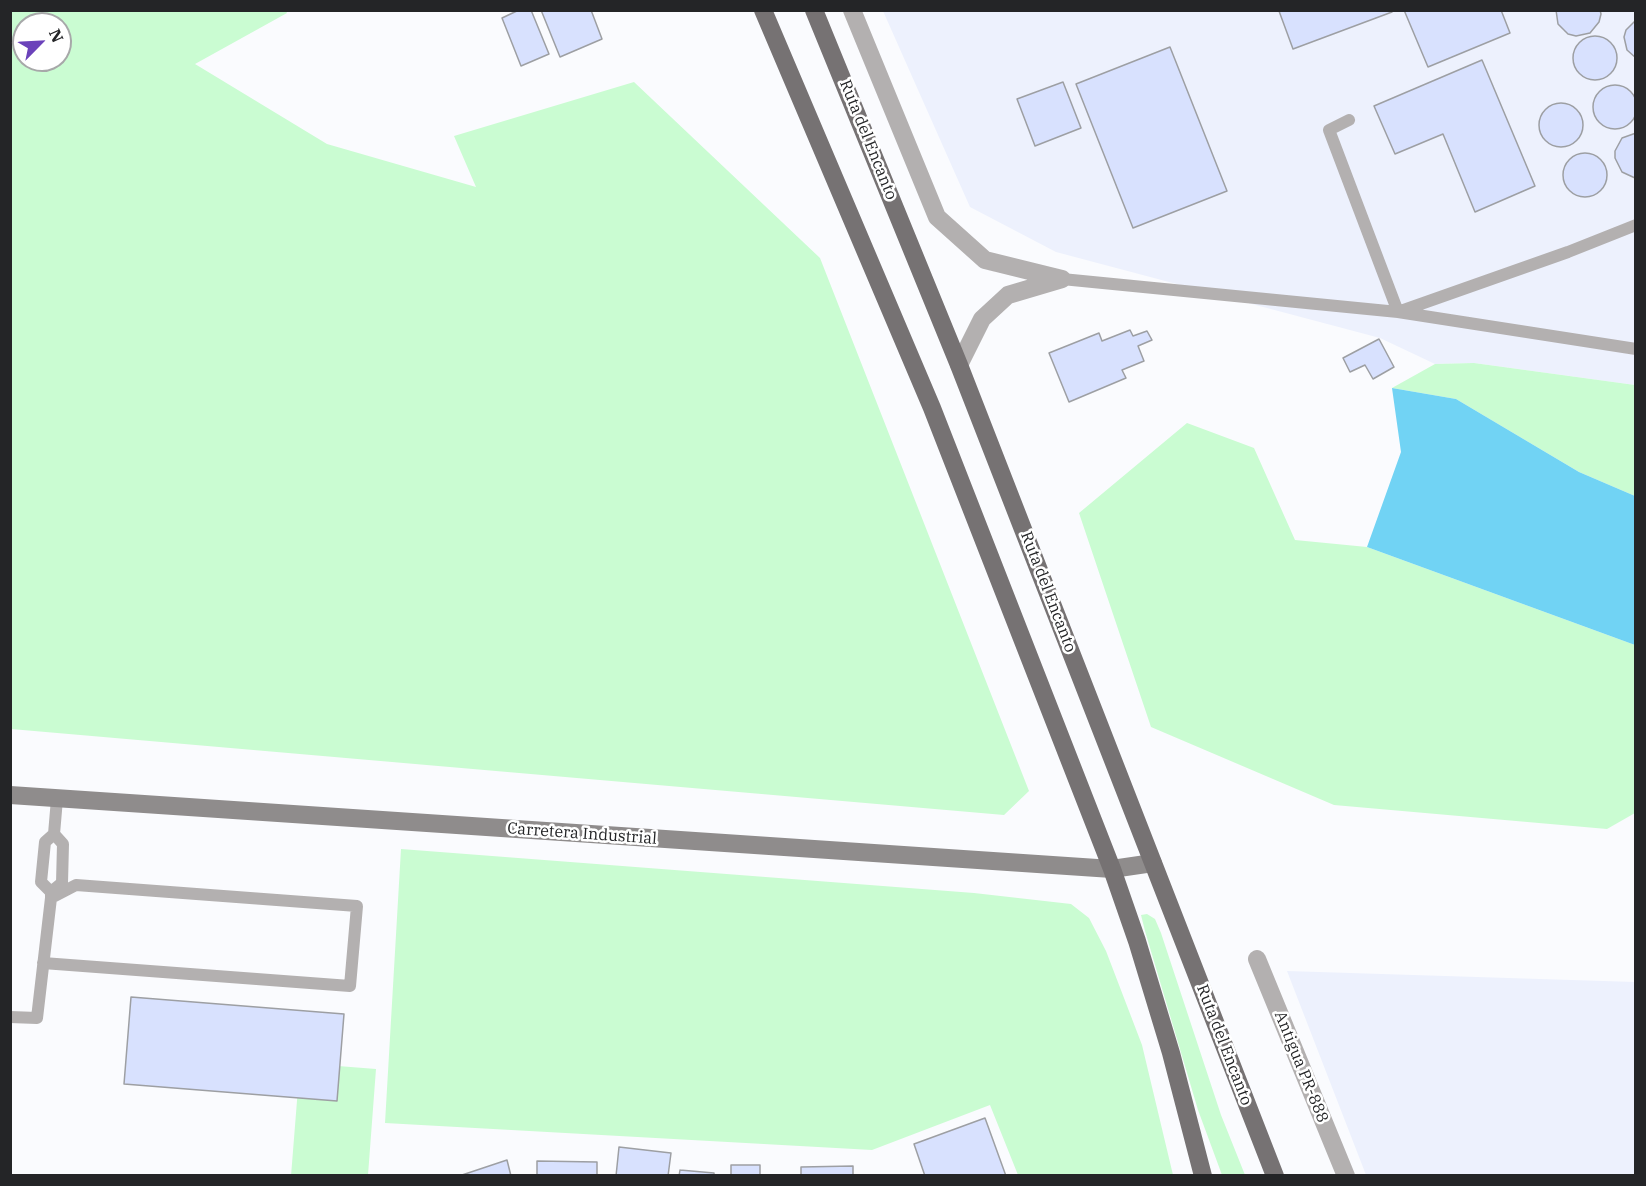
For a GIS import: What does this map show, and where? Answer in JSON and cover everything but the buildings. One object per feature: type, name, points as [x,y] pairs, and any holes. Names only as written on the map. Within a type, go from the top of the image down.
[{"type":"main road","points":[[763,10],[932,408],[1112,869],[1137,941],[1171,1053],[1203,1176]]},
{"type":"main road","name":"Ruta del Encanto","points":[[814,10],[959,364],[1275,1176]]},
{"type":"street","points":[[852,10],[938,217],[986,260],[1062,279]]},
{"type":"street","points":[[959,364],[982,319],[1008,295],[1062,279]]},
{"type":"street","name":"Carretera Industrial","points":[[10,795],[1112,869],[1153,863]]},
{"type":"street","name":"Antigua PR-888","points":[[1257,959],[1346,1176]]},
{"type":"lane","points":[[1349,120],[1329,130],[1398,312]]},
{"type":"lane","points":[[1398,312],[1568,252],[1635,225]]},
{"type":"lane","points":[[1062,279],[1398,312],[1635,349]]},
{"type":"lane","points":[[51,895],[42,882],[45,842],[54,834],[57,799]]},
{"type":"lane","points":[[10,1017],[37,1018],[51,895],[62,883],[63,844],[54,834]]},
{"type":"lane","points":[[43,963],[350,986],[357,906],[76,885],[51,895]]},
{"type":"shaded area","points":[[883,11],[1635,11],[1635,385],[1474,363],[1435,364],[1380,338],[1056,252],[970,207]]},
{"type":"shaded area","points":[[1287,971],[1635,982],[1635,1175],[1366,1175]]},
{"type":"green space","points":[[10,11],[286,11],[287,13],[195,64],[327,144],[476,187],[454,136],[634,82],[820,258],[1029,791],[1004,815],[11,729]]},
{"type":"green space","points":[[1474,363],[1635,385],[1635,496],[1579,472],[1456,399],[1392,388],[1435,364]]},
{"type":"green space","points":[[1187,423],[1254,448],[1295,540],[1367,547],[1635,645],[1635,813],[1607,829],[1334,805],[1151,727],[1079,513]]},
{"type":"green space","points":[[401,849],[974,893],[1071,904],[1089,918],[1106,951],[1142,1045],[1173,1175],[1018,1175],[990,1105],[872,1150],[385,1123]]},
{"type":"green space","points":[[1147,914],[1155,919],[1161,933],[1221,1115],[1245,1175],[1222,1175],[1198,1110],[1145,931],[1141,915]]},
{"type":"green space","points":[[300,1063],[376,1069],[368,1175],[291,1176]]},
{"type":"water","points":[[1392,388],[1456,399],[1579,472],[1635,496],[1635,645],[1367,547],[1401,452]]}]
